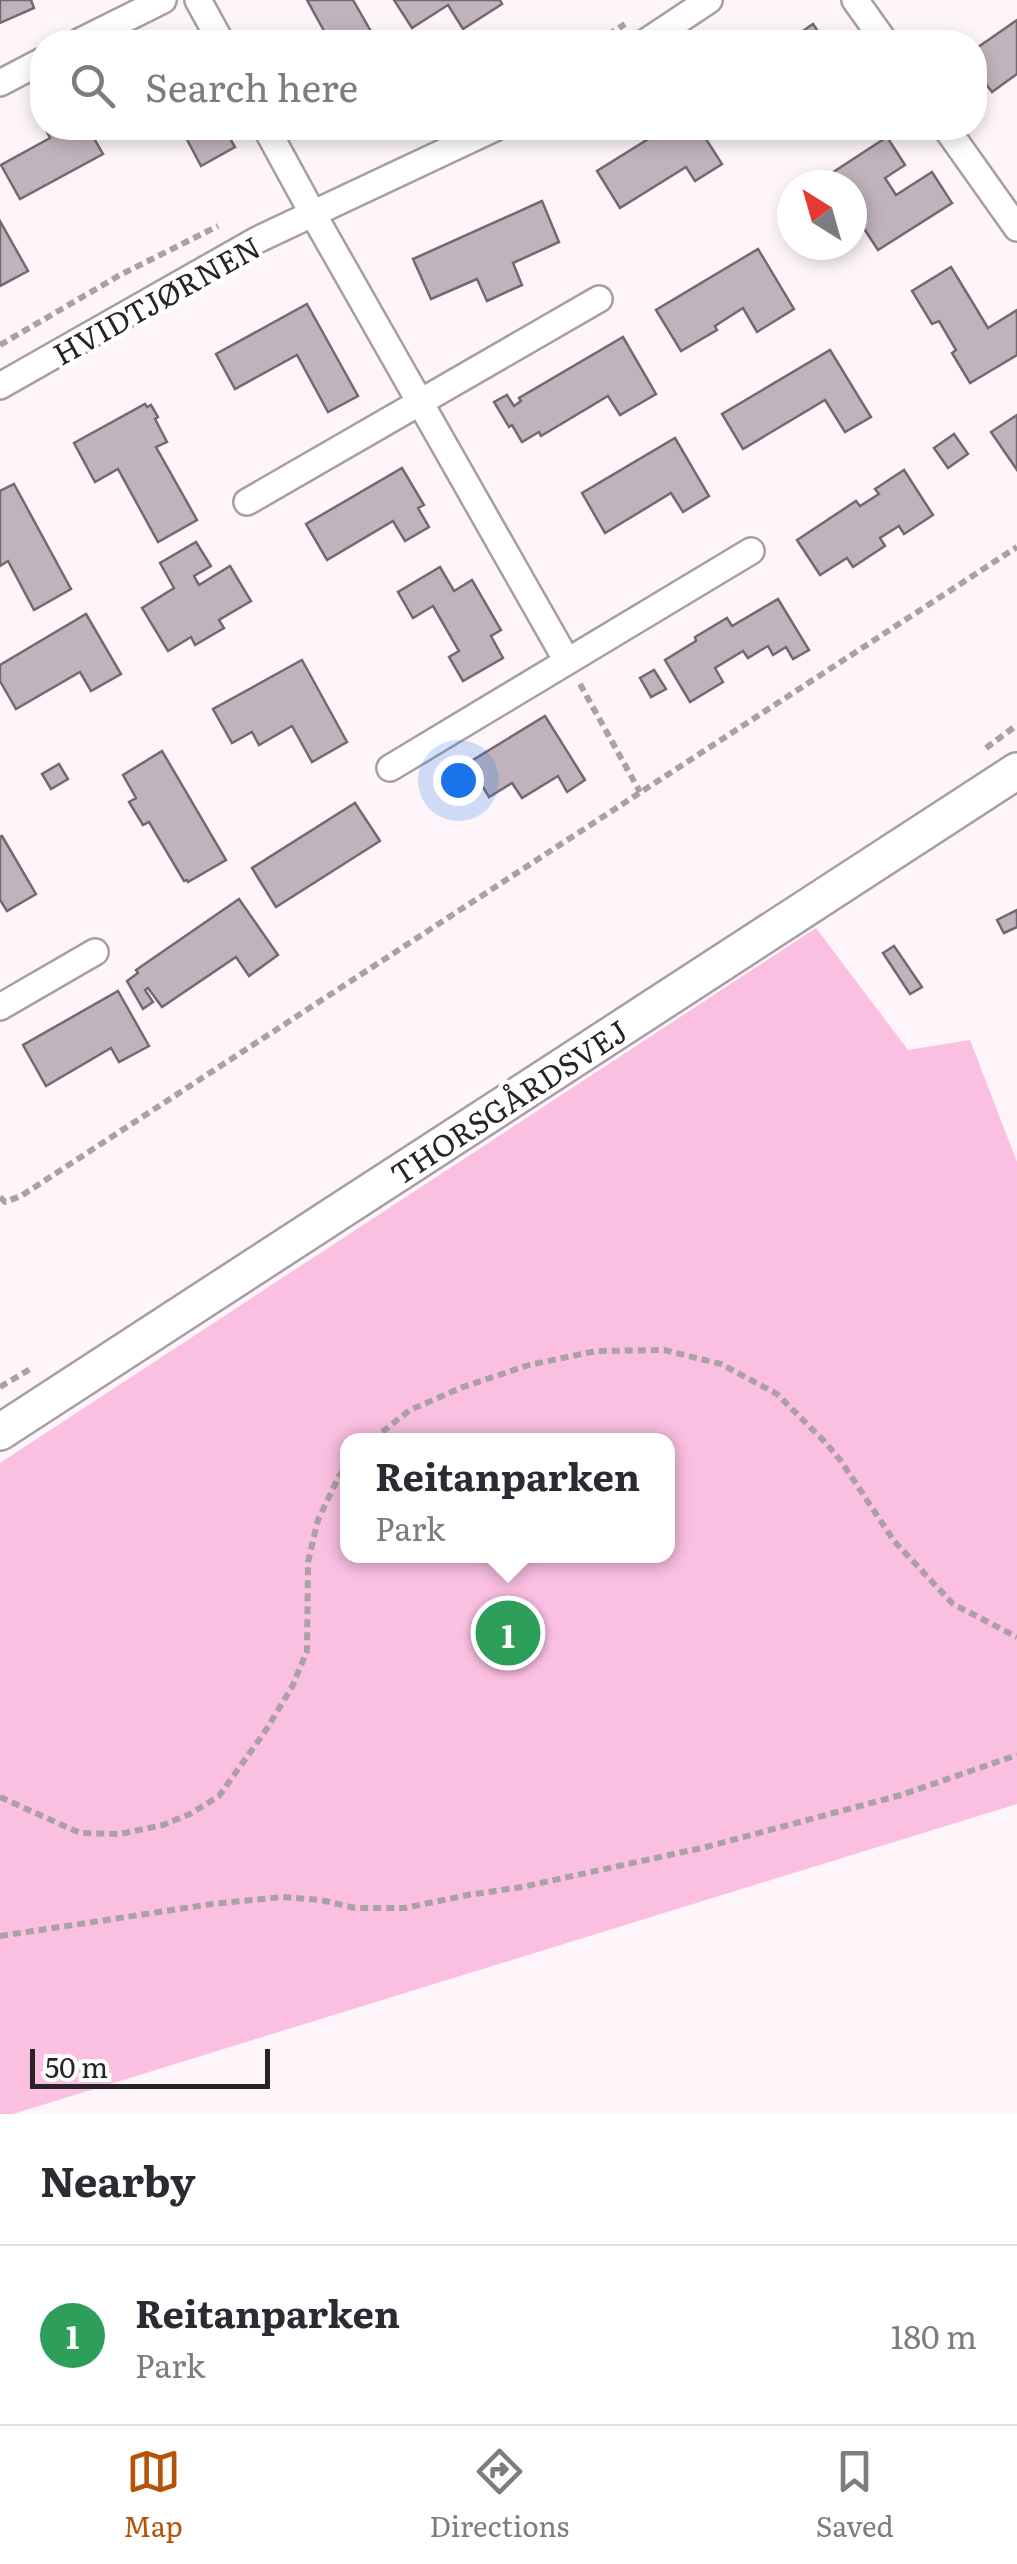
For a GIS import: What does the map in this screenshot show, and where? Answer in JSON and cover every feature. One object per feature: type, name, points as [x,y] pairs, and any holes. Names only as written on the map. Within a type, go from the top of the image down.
[{"type":"street","points":[[103,30],[163,0]]},
{"type":"street","points":[[198,0],[214,30]]},
{"type":"street","points":[[664,30],[709,0]]},
{"type":"street","points":[[855,0],[877,30]]},
{"type":"street","points":[[0,83],[30,67]]},
{"type":"street","points":[[273,140],[567,661]]},
{"type":"street","name":"HVIDTJØRNEN","points":[[0,386],[257,240],[470,140]]},
{"type":"street","points":[[955,140],[1017,228]]},
{"type":"street","points":[[247,502],[600,299]]},
{"type":"street","points":[[390,768],[751,551]]},
{"type":"street","name":"THORSGÅRDSVEJ","points":[[0,1432],[1017,770]]},
{"type":"street","points":[[0,1007],[95,952]]},
{"type":"path","points":[[0,1198],[6,1202],[21,1196],[1017,548]]},
{"type":"path","points":[[567,661],[640,792]]},
{"type":"path","points":[[381,1433],[410,1410],[529,1365],[596,1352],[664,1350],[721,1364],[777,1394],[824,1442],[894,1541],[953,1604],[1017,1638]]},
{"type":"path","points":[[0,1796],[80,1833],[120,1834],[163,1825],[219,1796],[266,1730],[292,1686],[306,1651],[308,1562],[318,1520],[340,1474]]},
{"type":"path","points":[[0,1936],[282,1897],[355,1908],[405,1908],[522,1887],[706,1846],[901,1795],[1017,1755]]},
{"type":"shaded area","points":[[816,928],[908,1050],[970,1040],[1017,1162],[1017,1804],[13,2114],[0,2114],[0,1463]]},
{"type":"building","points":[[0,0],[31,0],[34,8],[0,23]]},
{"type":"building","points":[[307,0],[353,0],[370,30],[324,30]]},
{"type":"building","points":[[394,0],[500,0],[502,4],[463,29],[448,5],[412,28]]},
{"type":"building","points":[[1017,20],[1017,74],[992,92],[987,85],[987,41]]},
{"type":"building","points":[[46,140],[95,140],[103,154],[20,199],[1,165]]},
{"type":"building","points":[[187,140],[231,140],[235,147],[201,166]]},
{"type":"building","points":[[647,140],[707,140],[722,164],[695,181],[686,167],[620,208],[597,171]]},
{"type":"building","points":[[882,140],[889,140],[905,165],[885,178],[896,195],[932,172],[952,203],[878,250],[867,233],[867,170],[836,170]]},
{"type":"building","points":[[542,201],[559,242],[513,263],[522,285],[487,301],[477,279],[431,299],[413,259]]},
{"type":"building","points":[[0,221],[28,271],[0,286]]},
{"type":"building","points":[[758,249],[794,309],[757,332],[743,308],[715,326],[717,330],[681,351],[656,310]]},
{"type":"building","points":[[951,267],[988,328],[1017,310],[1017,355],[970,383],[939,321],[932,324],[912,291]]},
{"type":"building","points":[[307,304],[358,396],[328,412],[297,355],[235,389],[216,354]]},
{"type":"building","points":[[623,337],[656,394],[620,415],[608,396],[541,436],[539,432],[522,442],[494,402],[507,395],[514,406],[521,401],[519,398]]},
{"type":"building","points":[[830,350],[871,417],[845,432],[825,400],[743,449],[722,414]]},
{"type":"building","points":[[145,404],[151,405],[158,417],[155,419],[167,442],[156,447],[197,520],[158,542],[118,469],[95,482],[74,443]]},
{"type":"building","points":[[1017,415],[1017,470],[991,432]]},
{"type":"building","points":[[954,434],[968,454],[948,468],[934,448]]},
{"type":"building","points":[[675,438],[709,496],[683,512],[671,493],[605,533],[582,493]]},
{"type":"building","points":[[402,468],[424,505],[418,508],[429,527],[405,541],[393,521],[327,560],[306,524]]},
{"type":"building","points":[[904,470],[933,515],[904,534],[899,526],[880,538],[885,546],[853,567],[847,558],[820,575],[797,540],[856,501],[860,506],[879,494],[875,489]]},
{"type":"building","points":[[14,484],[71,589],[34,610],[8,561],[0,566],[0,491]]},
{"type":"building","points":[[196,542],[211,566],[194,576],[199,585],[230,566],[251,601],[219,620],[224,628],[195,645],[191,637],[168,651],[142,608],[174,588],[160,563]]},
{"type":"building","points":[[440,567],[454,591],[472,580],[501,630],[491,636],[503,658],[463,681],[449,657],[459,651],[433,606],[413,618],[398,592]]},
{"type":"building","points":[[778,599],[809,650],[793,659],[786,647],[773,655],[768,646],[748,658],[743,651],[715,668],[723,682],[690,702],[665,660],[727,618],[732,626]]},
{"type":"building","points":[[86,614],[121,674],[91,691],[80,672],[16,709],[0,681],[0,665]]},
{"type":"building","points":[[302,660],[347,742],[312,762],[292,726],[259,745],[252,732],[232,743],[213,709]]},
{"type":"building","points":[[654,670],[666,689],[651,697],[640,678]]},
{"type":"building","points":[[545,716],[585,780],[567,792],[558,776],[522,798],[512,783],[489,797],[468,763]]},
{"type":"building","points":[[162,751],[226,860],[188,882],[149,822],[143,825],[129,802],[136,798],[123,775]]},
{"type":"building","points":[[59,764],[68,779],[51,789],[42,774]]},
{"type":"building","points":[[355,803],[380,841],[276,907],[252,868]]},
{"type":"building","points":[[2,836],[36,894],[7,911],[0,900]]},
{"type":"building","points":[[239,899],[278,955],[249,976],[236,957],[162,1007],[148,988],[145,990],[153,1002],[143,1009],[127,981],[138,973],[136,970]]},
{"type":"building","points":[[1017,910],[1017,927],[1004,933],[997,920]]},
{"type":"building","points":[[894,946],[922,987],[910,994],[883,953]]},
{"type":"building","points":[[118,991],[149,1046],[119,1062],[111,1048],[46,1086],[23,1045]]},
{"type":"place","name":"Reitanparken","points":[[508,1633]]}]
